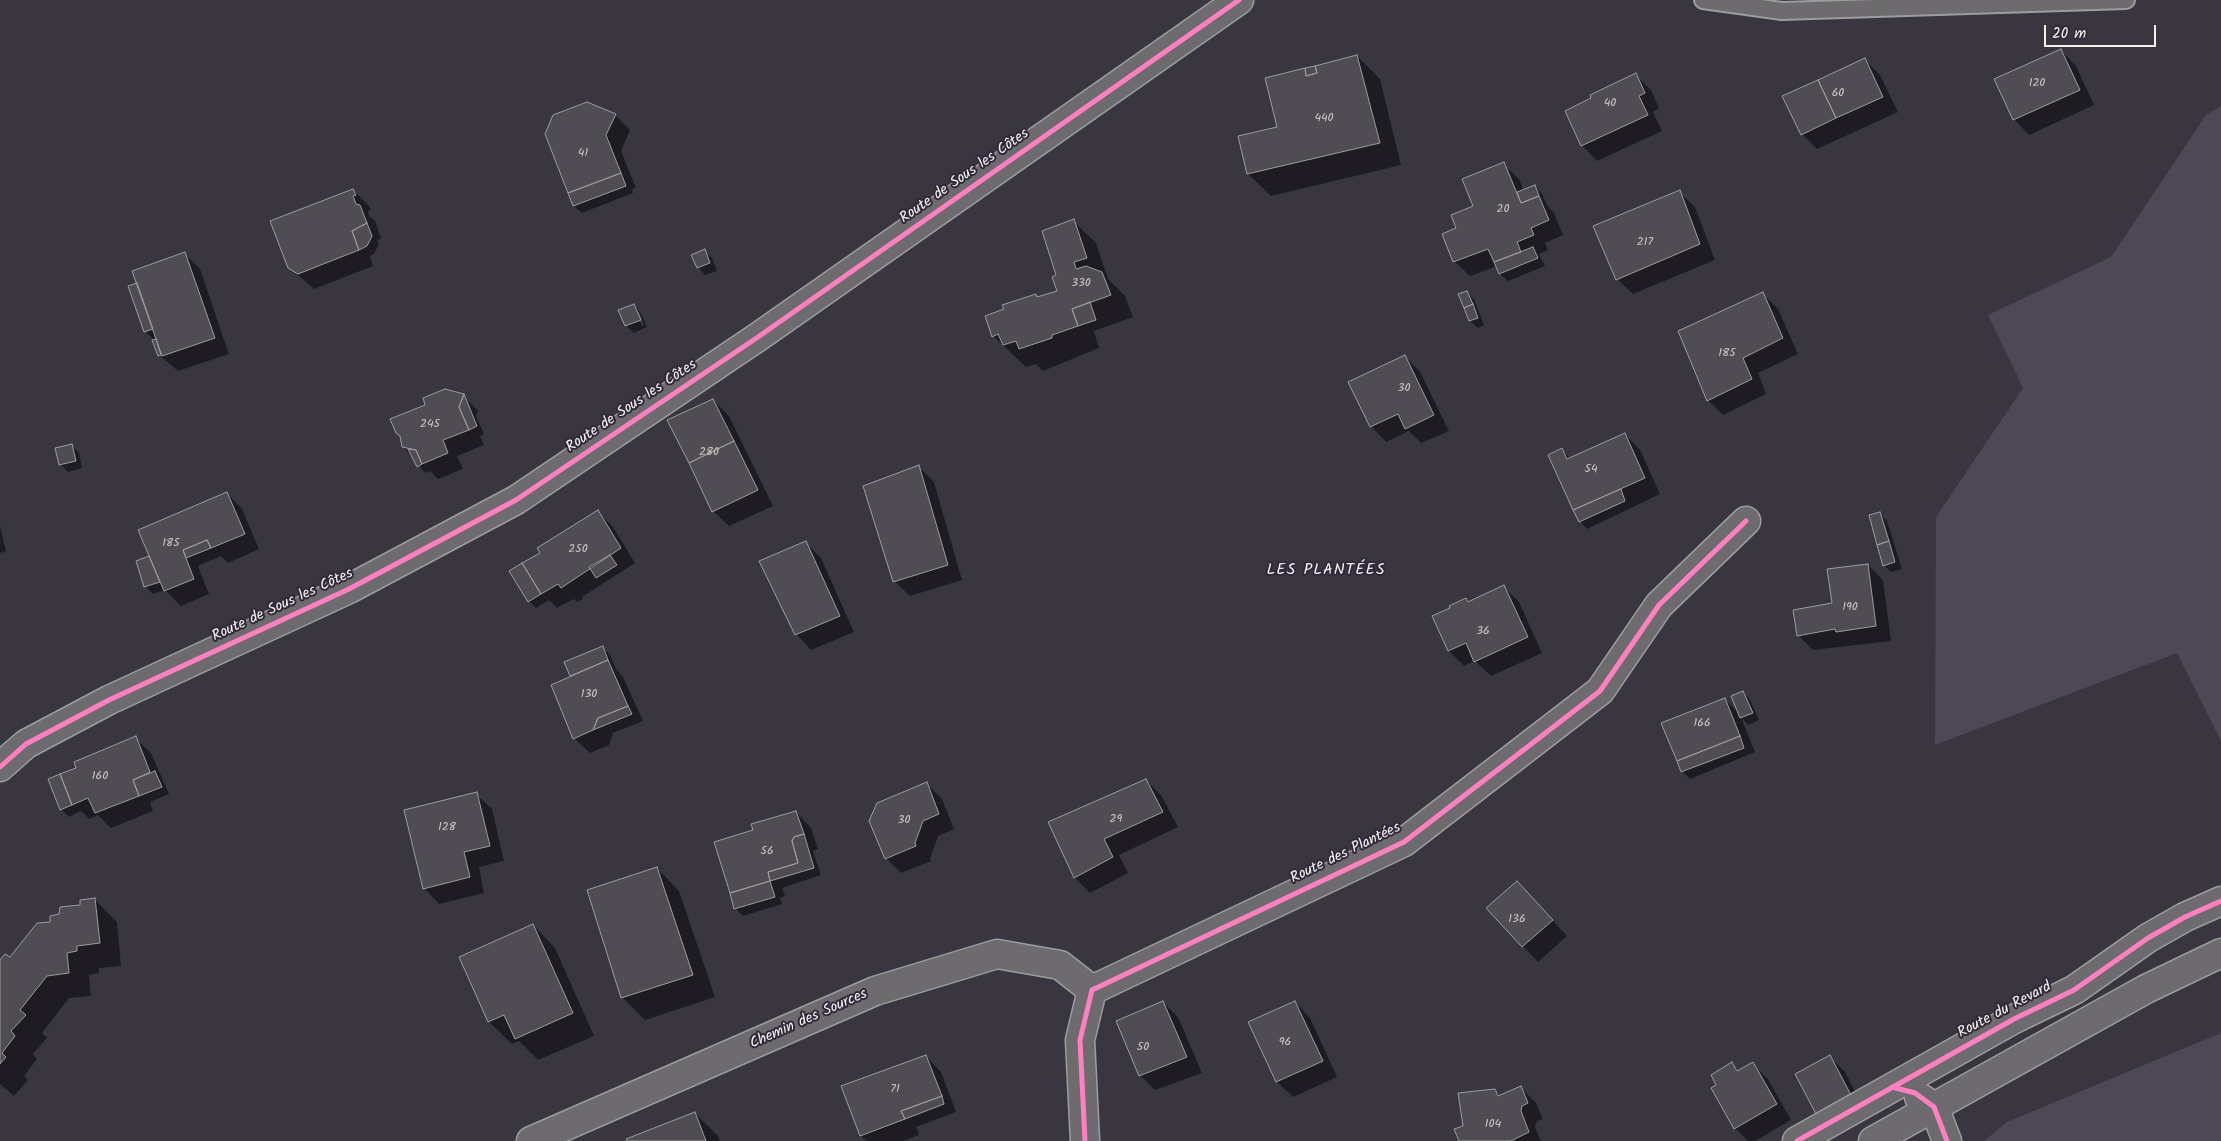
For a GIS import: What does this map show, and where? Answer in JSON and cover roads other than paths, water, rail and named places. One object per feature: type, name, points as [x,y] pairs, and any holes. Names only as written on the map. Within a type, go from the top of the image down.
[{"type":"street","name":"Route de Sous les Côtes","points":[[0,767],[26,744],[109,700],[349,589],[516,500],[758,337],[1239,0]]},
{"type":"street","name":"Route des Plantées","points":[[1092,990],[1404,842],[1600,691],[1659,605],[1746,521]]},
{"type":"street","name":"Route du Revard","points":[[1797,1141],[2014,1019],[2074,990],[2148,938],[2185,917],[2221,901]]},
{"type":"street","name":"Chemin des Sources","points":[[530,1141],[875,991],[997,954],[1060,965],[1092,990]]},
{"type":"street","points":[[1881,1139],[1934,1107],[2146,990],[2221,954]]},
{"type":"street","points":[[1085,1141],[1080,1040],[1092,990]]},
{"type":"street","points":[[1881,1139],[1882,1110],[1892,1088],[1915,1093],[1934,1107],[1946,1141]]},
{"type":"lane","points":[[1703,0],[1782,11],[2126,0]]},
{"type":"district","name":"LES PLANTÉES","points":[[1326,571]]}]
